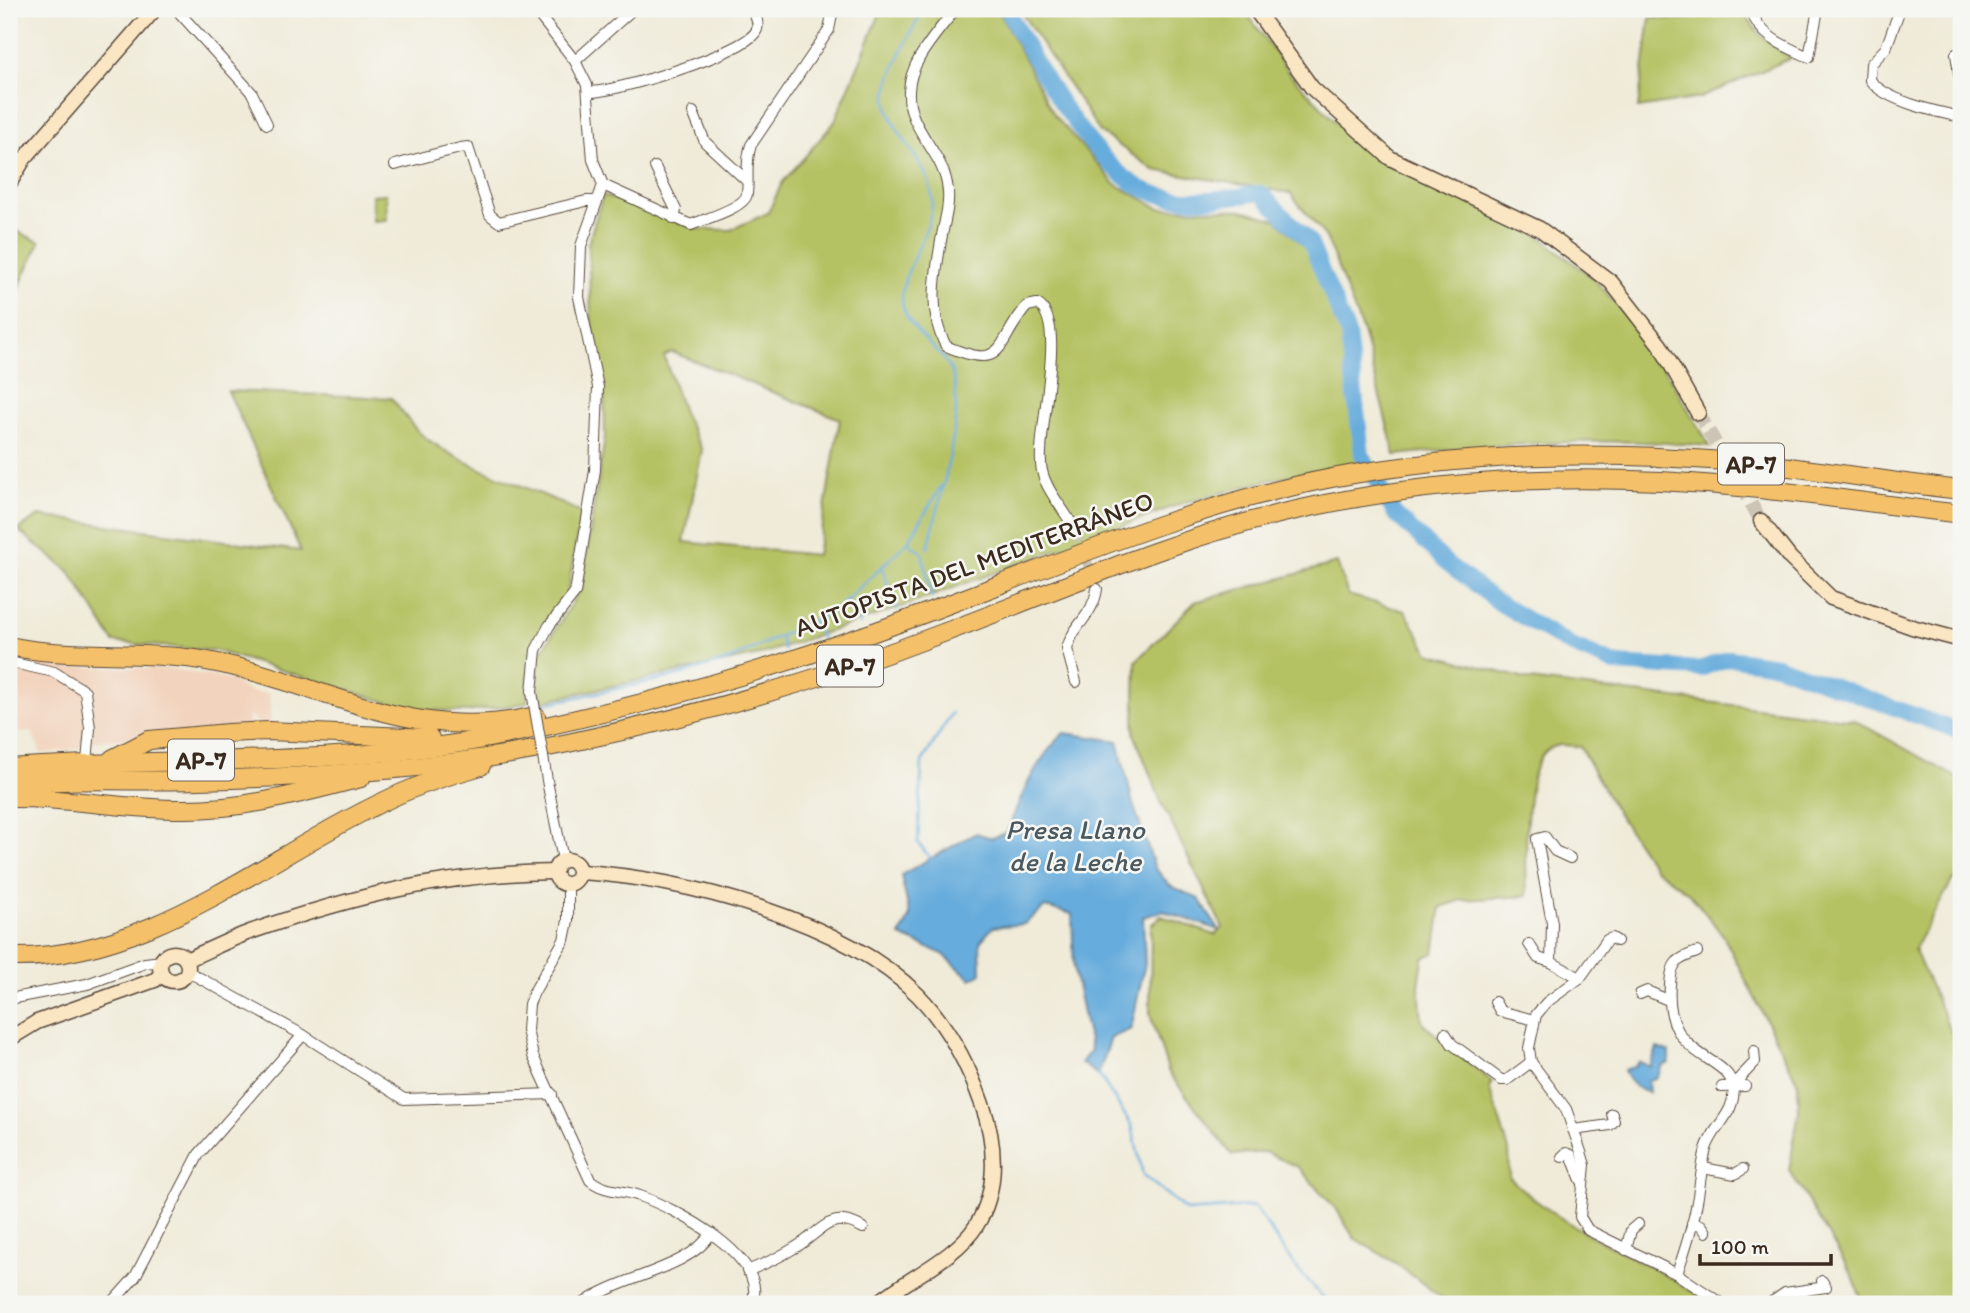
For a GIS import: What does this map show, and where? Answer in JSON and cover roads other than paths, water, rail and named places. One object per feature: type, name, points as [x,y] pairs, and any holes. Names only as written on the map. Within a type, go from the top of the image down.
[{"type":"highway","name":"AUTOPISTA DEL MEDITERRÁNEO","points":[[9,768],[96,762],[366,754],[507,735],[725,679],[858,638],[1164,522],[1270,491],[1386,468],[1540,454],[1688,458],[1777,466],[1961,490]]},
{"type":"highway","name":"AUTOPISTA DEL MEDITERRÁNEO","points":[[21,789],[83,779],[199,780],[401,768],[563,745],[712,710],[792,686],[940,635],[1153,552],[1284,513],[1433,488],[1541,480],[1634,480],[1718,486],[1961,514]]},
{"type":"highway","points":[[9,646],[41,651],[196,659],[412,720],[448,725],[478,725],[524,719],[647,689],[725,679]]},
{"type":"highway","points":[[129,752],[149,740],[228,733],[446,736],[565,720]]},
{"type":"highway","points":[[96,762],[158,746],[224,740],[319,744],[385,737]]},
{"type":"highway","points":[[319,744],[366,754]]},
{"type":"highway","points":[[9,957],[37,958],[88,948],[143,929],[202,901],[390,798],[437,778],[563,745]]},
{"type":"highway","points":[[21,789],[189,809],[230,807],[291,796],[401,768]]},
{"type":"highway","points":[[9,798],[21,789],[142,800],[291,796]]},
{"type":"street","points":[[9,184],[27,155],[155,9]]},
{"type":"street","points":[[176,9],[252,93],[267,124]]},
{"type":"street","points":[[534,9],[575,61],[588,92],[593,160],[603,185],[581,246],[579,297],[598,387],[595,470],[575,593],[549,626],[536,650],[532,692],[548,786],[559,866],[558,881],[568,884],[576,881],[580,872]]},
{"type":"street","points":[[575,61],[633,9]]},
{"type":"street","points":[[588,92],[600,93],[661,75],[744,44],[757,32],[758,26],[751,9]]},
{"type":"street","points":[[603,185],[691,225],[722,213],[746,199],[747,158],[751,145],[829,30],[833,9]]},
{"type":"street","points":[[955,9],[913,71],[909,92],[911,112],[937,155],[947,183],[948,212],[941,239],[934,310],[946,345],[973,357],[985,358],[994,354],[1008,337],[1027,306],[1037,304],[1042,307],[1049,320],[1050,342],[1042,471],[1076,532]]},
{"type":"street","points":[[1255,9],[1312,88],[1390,158],[1540,229],[1611,282],[1660,345],[1698,413]]},
{"type":"street","points":[[1750,9],[1754,21],[1774,42],[1810,57],[1818,9]]},
{"type":"street","points":[[1900,9],[1886,48],[1871,64],[1870,80],[1878,88],[1926,110],[1961,117]]},
{"type":"street","points":[[1956,54],[1960,65],[1961,86]]},
{"type":"street","points":[[693,112],[705,142],[747,181]]},
{"type":"street","points":[[395,165],[466,146],[470,149],[490,215],[499,222],[586,201],[597,201]]},
{"type":"street","points":[[655,167],[676,210],[674,219]]},
{"type":"street","points":[[1761,520],[1790,558],[1831,598],[1912,627],[1961,640]]},
{"type":"street","points":[[1076,682],[1067,649],[1079,624],[1090,614],[1097,590]]},
{"type":"street","points":[[9,662],[54,672],[85,691],[96,762]]},
{"type":"street","points":[[1551,962],[1552,923],[1537,839],[1545,837],[1555,851],[1570,858]]},
{"type":"street","points":[[9,999],[87,984],[145,963],[162,968],[176,981],[187,965],[248,933],[415,883],[559,866],[572,860],[580,872]]},
{"type":"street","points":[[580,872],[635,878],[713,894],[746,903],[815,930],[864,954],[893,975],[918,995],[947,1031],[970,1068],[987,1117],[994,1167],[988,1203],[976,1227],[961,1245],[877,1304]]},
{"type":"street","points":[[568,884],[568,921],[564,940],[534,992],[527,1015],[528,1041],[590,1180],[607,1191],[637,1195],[689,1218],[711,1233],[747,1271],[755,1287],[752,1304]]},
{"type":"street","points":[[1617,941],[1612,938],[1607,940],[1580,978],[1547,1002],[1534,1020],[1529,1048],[1531,1062],[1549,1094],[1566,1109],[1573,1129],[1584,1165],[1580,1217],[1588,1230],[1677,1274],[1722,1304]]},
{"type":"street","points":[[1530,944],[1538,958],[1580,978]]},
{"type":"street","points":[[1677,1274],[1692,1223],[1706,1148],[1732,1105],[1727,1086],[1730,1079],[1689,1045],[1676,1031],[1670,1016],[1668,1000],[1674,962],[1696,952]]},
{"type":"street","points":[[9,1039],[37,1022],[155,980],[172,954],[404,1099],[552,1094]]},
{"type":"street","points":[[1640,994],[1647,991],[1668,1000]]},
{"type":"street","points":[[1494,1002],[1500,1011],[1534,1020]]},
{"type":"street","points":[[1445,1033],[1452,1044],[1501,1080],[1507,1080],[1531,1062]]},
{"type":"street","points":[[111,1304],[135,1277],[199,1154],[303,1035]]},
{"type":"street","points":[[1727,1086],[1751,1068],[1757,1057],[1754,1051]]},
{"type":"street","points":[[1727,1086],[1745,1086]]},
{"type":"street","points":[[1573,1129],[1605,1128],[1614,1123],[1612,1114]]},
{"type":"street","points":[[1562,1157],[1566,1153],[1571,1155],[1582,1189],[1592,1200]]},
{"type":"street","points":[[1703,1168],[1737,1174]]},
{"type":"street","points":[[747,1271],[775,1260],[828,1224],[844,1220],[863,1228]]},
{"type":"street","points":[[1692,1223],[1701,1225],[1706,1232]]},
{"type":"street","points":[[1626,1250],[1631,1230],[1638,1224]]},
{"type":"street","points":[[583,1304],[609,1288],[685,1255],[706,1242],[711,1233]]},
{"type":"street","points":[[1771,1299],[1826,1287],[1822,1281]]},
{"type":"water","name":"Presa Llano de la Leche","points":[[1064,733],[1118,741],[1133,804],[1155,868],[1169,885],[1199,899],[1219,930],[1163,911],[1143,917],[1145,963],[1131,1029],[1111,1038],[1098,1075],[1081,1063],[1091,1050],[1074,971],[1072,914],[1045,907],[1024,924],[993,927],[980,942],[981,973],[971,979],[943,954],[900,936],[910,916],[901,875],[976,833],[992,838],[1007,832],[1037,767]]},
{"type":"water","points":[[1657,1048],[1669,1052],[1669,1063],[1662,1066],[1657,1077],[1648,1081],[1649,1093],[1633,1084],[1624,1070],[1639,1062],[1650,1067]]},
{"type":"waterway","points":[[923,9],[894,68],[887,102],[896,128],[927,176],[931,189],[932,203],[927,228],[903,288],[904,310],[916,330],[949,366],[956,394],[949,461],[928,548]]},
{"type":"waterway","points":[[1007,9],[1049,84],[1087,139],[1129,180],[1150,192],[1178,198],[1205,199],[1261,193],[1310,242],[1348,334],[1362,455],[1394,513],[1448,564],[1499,603],[1570,645],[1615,664],[1700,669],[1729,658],[1776,665],[1961,732]]},
{"type":"waterway","points":[[544,704],[677,676],[729,660],[836,610],[908,542],[941,486]]},
{"type":"waterway","points":[[908,543],[922,552],[932,598]]},
{"type":"waterway","points":[[882,568],[897,610]]},
{"type":"waterway","points":[[848,601],[860,625]]},
{"type":"waterway","points":[[814,620],[822,639]]},
{"type":"waterway","points":[[780,637],[784,650]]},
{"type":"waterway","points":[[932,860],[918,843],[922,762],[952,713]]},
{"type":"waterway","points":[[1098,1073],[1132,1126],[1143,1175],[1187,1211],[1254,1206],[1294,1265],[1329,1304]]},
{"type":"tunnel","points":[[1698,413],[1761,521]]},
{"type":"tunnel","points":[[1076,532],[1093,578]]}]
